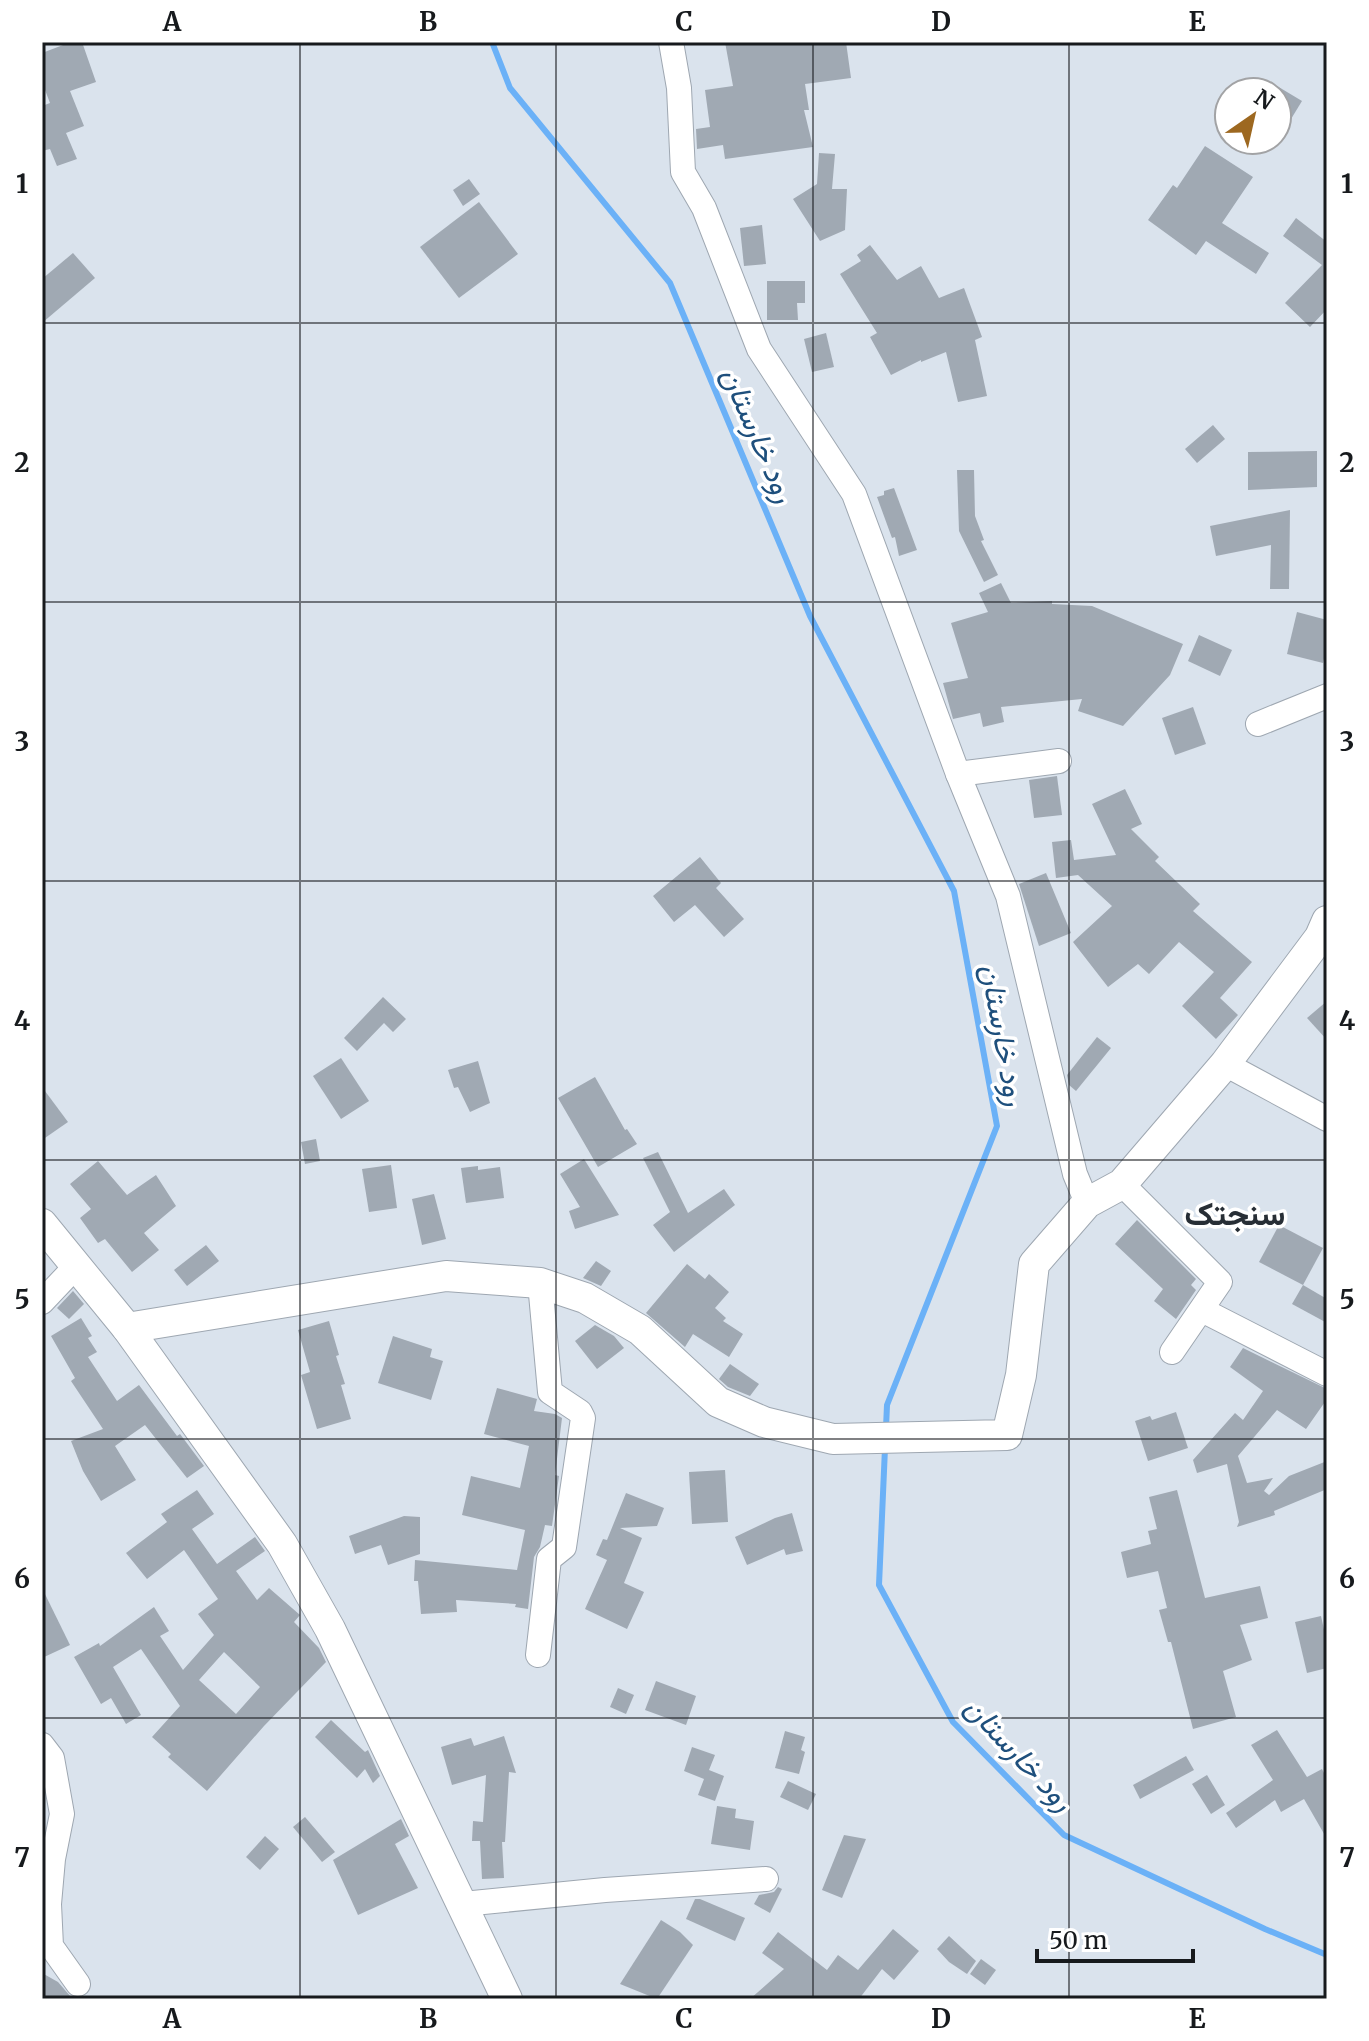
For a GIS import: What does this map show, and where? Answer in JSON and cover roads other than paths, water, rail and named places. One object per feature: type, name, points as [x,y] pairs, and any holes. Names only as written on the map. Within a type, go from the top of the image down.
[{"type":"street","points":[[671,42],[679,88],[683,172],[704,208],[759,349],[854,494],[958,774],[1008,896],[1075,1174],[1087,1203]]},
{"type":"street","points":[[1258,724],[1327,696]]},
{"type":"street","points":[[958,774],[1059,761]]},
{"type":"street","points":[[127,1328],[446,1276],[540,1283],[585,1298],[640,1330],[718,1402],[764,1422],[833,1439],[1007,1435],[1021,1375],[1034,1264],[1087,1203],[1122,1184],[1225,1064],[1320,937],[1327,921]]},
{"type":"street","points":[[1225,1064],[1327,1119]]},
{"type":"street","points":[[1122,1184],[1220,1282],[1172,1352]]},
{"type":"street","points":[[42,1224],[127,1328],[282,1544],[330,1629],[507,1999]]},
{"type":"street","points":[[42,1302],[77,1265]]},
{"type":"street","points":[[538,1655],[549,1559],[564,1547],[583,1418],[580,1412],[550,1392],[540,1283]]},
{"type":"street","points":[[1202,1310],[1327,1374]]},
{"type":"street","points":[[42,1745],[52,1758],[62,1814],[53,1859],[49,1904],[51,1946],[78,1984]]},
{"type":"street","points":[[463,1904],[766,1879]]},
{"type":"waterway","name":"رود خارستان","points":[[492,42],[510,88],[670,283],[810,616],[954,891],[997,1126],[887,1405],[886,1428]]},
{"type":"waterway","name":"رود خارستان","points":[[885,1448],[879,1585],[953,1722],[1064,1835],[1327,1955]]},
{"type":"district","name":"سنجتک","points":[[1235,1214]]}]
